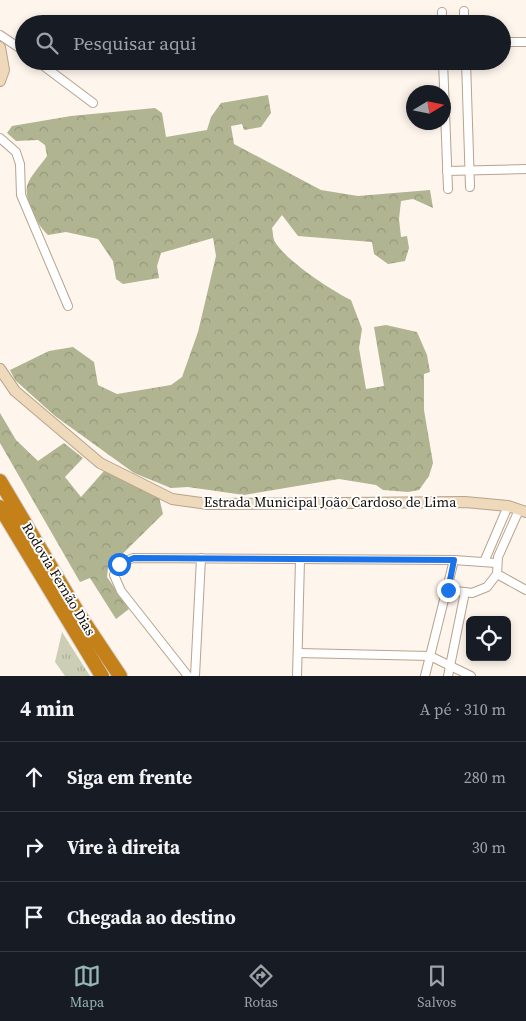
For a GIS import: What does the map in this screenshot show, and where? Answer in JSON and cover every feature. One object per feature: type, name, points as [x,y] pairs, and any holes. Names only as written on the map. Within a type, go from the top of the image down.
[{"type":"highway","name":"Rodovia Fernão Dias","points":[[0,481],[80,616],[120,676]]},
{"type":"highway","name":"Rodovia Fernão Dias","points":[[0,507],[102,676]]},
{"type":"street","points":[[0,35],[15,46]]},
{"type":"street","points":[[511,42],[526,42]]},
{"type":"street","points":[[0,47],[4,70],[0,81]]},
{"type":"street","points":[[49,70],[93,103]]},
{"type":"street","points":[[443,70],[448,189]]},
{"type":"street","points":[[466,70],[470,187]]},
{"type":"street","points":[[0,138],[16,152],[20,164],[21,195],[68,306]]},
{"type":"street","points":[[447,171],[526,169]]},
{"type":"street","name":"Estrada Municipal João Cardoso de Lima","points":[[0,370],[15,391],[100,463],[172,499],[208,504],[465,502],[508,506],[522,511]]},
{"type":"street","points":[[484,562],[508,506]]},
{"type":"street","points":[[448,590],[472,593],[487,586],[497,574],[496,563],[522,511]]},
{"type":"street","points":[[188,676],[121,592],[114,575],[119,564],[134,558],[454,560],[496,563]]},
{"type":"street","points":[[195,676],[201,558]]},
{"type":"street","points":[[297,676],[300,560]]},
{"type":"street","points":[[425,676],[454,560]]},
{"type":"street","points":[[497,574],[526,590]]},
{"type":"street","points":[[448,676],[465,592]]},
{"type":"street","points":[[298,653],[430,656],[451,664],[471,676]]},
{"type":"green space","points":[[268,95],[271,113],[261,127],[244,130],[242,124],[231,126],[234,144],[321,190],[358,196],[430,190],[433,208],[413,199],[401,201],[399,219],[401,237],[407,236],[409,248],[405,261],[388,264],[374,254],[372,242],[298,236],[282,215],[272,228],[274,240],[287,256],[332,290],[351,300],[362,329],[359,348],[366,389],[384,386],[374,327],[386,325],[417,332],[427,355],[430,372],[424,374],[424,410],[433,463],[429,476],[419,490],[408,492],[383,490],[376,485],[339,479],[244,495],[188,487],[171,488],[134,473],[55,416],[15,380],[10,370],[49,351],[73,347],[94,362],[98,385],[117,394],[171,385],[182,377],[198,332],[216,256],[213,238],[161,253],[157,266],[159,278],[123,284],[116,279],[113,261],[98,239],[66,232],[48,235],[40,226],[30,205],[27,186],[47,156],[45,145],[38,140],[16,141],[7,133],[12,126],[71,116],[155,108],[162,113],[166,137],[207,130],[211,117],[221,103]]},
{"type":"green space","points":[[0,413],[16,440],[38,461],[64,443],[83,458],[65,477],[81,497],[104,471],[159,497],[163,514],[108,568],[107,577],[129,609],[116,619],[90,578],[80,582],[0,443]]},
{"type":"green space","points":[[62,632],[90,676],[65,676],[55,662]]},
{"type":"route","points":[[119,564],[134,558],[454,560],[448,590]]}]
